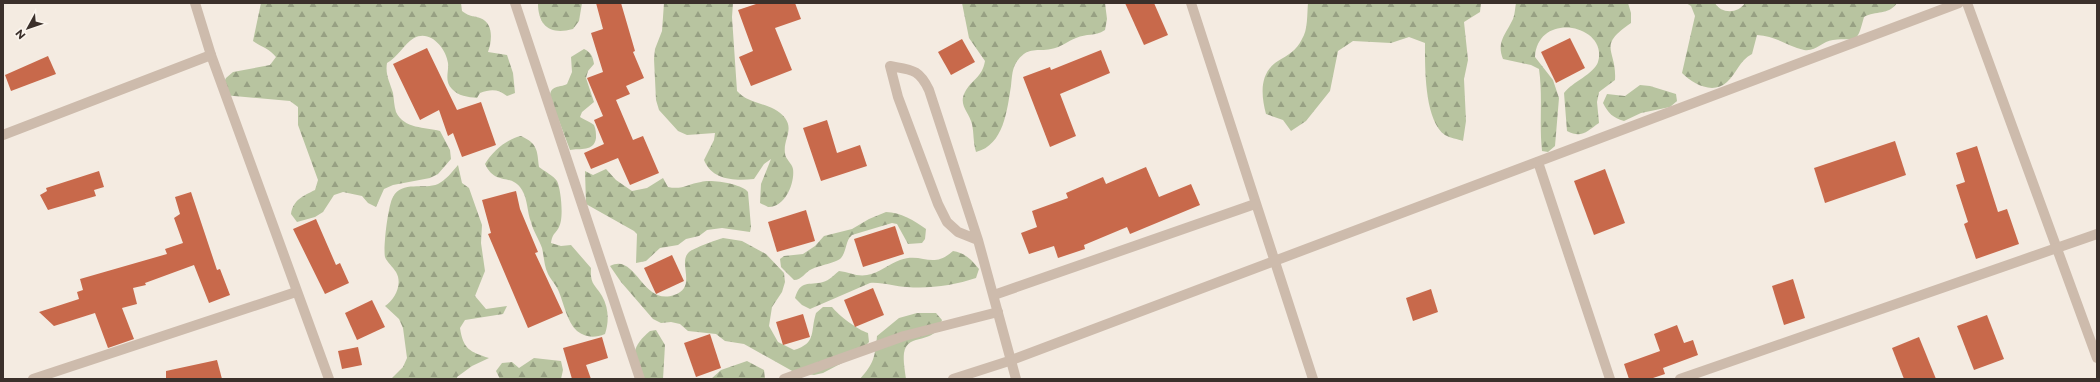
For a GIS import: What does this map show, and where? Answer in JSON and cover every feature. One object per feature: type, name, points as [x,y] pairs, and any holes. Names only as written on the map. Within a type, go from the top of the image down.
[{"type":"street","points":[[195,3],[211,55],[296,292],[329,379]]},
{"type":"street","points":[[515,3],[640,379]]},
{"type":"street","points":[[1191,3],[1313,379]]},
{"type":"street","points":[[953,379],[1009,360],[1959,3]]},
{"type":"street","points":[[1967,3],[2097,358]]},
{"type":"street","points":[[3,135],[211,55]]},
{"type":"street","points":[[978,240],[958,232],[947,222],[941,210],[898,97],[890,66],[913,70],[923,77],[929,90],[978,240],[994,295],[1009,360],[1016,379]]},
{"type":"street","points":[[1538,162],[1610,379]]},
{"type":"street","points":[[994,295],[1255,204]]},
{"type":"street","points":[[1680,379],[2097,234]]},
{"type":"street","points":[[33,379],[296,292]]},
{"type":"street","points":[[784,379],[904,336],[998,312]]},
{"type":"green space","points":[[261,3],[461,3],[462,11],[470,16],[485,20],[488,24],[491,38],[488,52],[507,55],[513,73],[515,93],[507,96],[501,92],[491,90],[480,93],[477,98],[460,95],[452,89],[448,83],[447,57],[441,46],[426,36],[414,38],[387,63],[387,75],[393,93],[396,112],[404,122],[415,126],[440,131],[450,150],[451,159],[438,174],[430,178],[393,185],[384,189],[376,207],[368,203],[362,196],[343,192],[334,195],[323,212],[315,217],[297,222],[291,214],[294,205],[303,197],[315,190],[318,180],[298,125],[298,107],[290,101],[223,95],[222,86],[226,78],[233,72],[270,65],[276,57],[274,54],[253,41]]},
{"type":"green space","points":[[538,3],[582,3],[579,21],[573,29],[565,31],[552,30],[543,23],[540,18]]},
{"type":"green space","points":[[664,3],[733,3],[732,17],[737,91],[748,99],[774,109],[788,122],[789,127],[785,144],[785,153],[793,169],[792,181],[788,194],[774,206],[768,207],[760,203],[761,184],[771,159],[764,164],[754,179],[739,180],[724,178],[712,172],[704,160],[714,140],[715,133],[687,135],[678,131],[659,110],[656,100],[654,59],[655,49],[662,31]]},
{"type":"green space","points":[[962,3],[1105,3],[1107,19],[1105,30],[1101,32],[1073,39],[1054,48],[1046,50],[1033,50],[1022,56],[1013,69],[1006,116],[998,134],[993,142],[976,152],[972,124],[963,105],[963,97],[965,92],[982,71],[985,61],[969,38]]},
{"type":"green space","points":[[1308,3],[1481,3],[1480,12],[1464,22],[1468,60],[1464,79],[1466,121],[1463,141],[1445,135],[1438,128],[1429,105],[1427,92],[1425,43],[1409,37],[1391,43],[1353,41],[1338,51],[1330,91],[1306,121],[1291,131],[1283,120],[1266,114],[1263,99],[1263,85],[1267,72],[1278,61],[1292,52],[1300,43],[1304,35],[1307,22]]},
{"type":"green space","points":[[1516,3],[1628,3],[1631,13],[1631,23],[1620,31],[1611,43],[1615,80],[1599,92],[1597,102],[1599,123],[1581,134],[1567,131],[1564,93],[1596,66],[1598,62],[1599,49],[1593,39],[1584,32],[1572,28],[1559,28],[1548,33],[1539,42],[1535,57],[1553,80],[1559,98],[1555,146],[1548,152],[1542,151],[1541,89],[1539,69],[1531,65],[1503,59],[1501,53],[1501,43],[1513,19]]},
{"type":"green space","points":[[1686,3],[1715,3],[1718,7],[1725,11],[1734,11],[1742,7],[1745,3],[1897,3],[1890,10],[1864,17],[1859,32],[1855,38],[1829,41],[1816,48],[1808,50],[1792,46],[1770,37],[1757,35],[1752,54],[1744,60],[1727,82],[1716,88],[1710,88],[1697,84],[1682,73],[1695,16],[1691,6]]},
{"type":"green space","points":[[584,49],[590,53],[594,61],[594,64],[588,71],[586,78],[594,102],[582,112],[580,117],[594,125],[596,130],[596,138],[595,142],[590,147],[570,150],[550,97],[550,93],[553,89],[567,84],[572,72],[571,57]]},
{"type":"green space","points":[[1640,85],[1650,86],[1676,94],[1677,101],[1670,107],[1641,113],[1624,121],[1614,117],[1607,110],[1603,103],[1607,94],[1625,96]]},
{"type":"green space","points":[[521,136],[531,142],[536,148],[539,167],[557,181],[561,197],[561,223],[553,235],[551,243],[561,246],[571,245],[591,268],[592,281],[602,296],[607,310],[608,320],[605,334],[594,337],[587,336],[577,331],[571,323],[558,290],[547,271],[542,248],[532,225],[522,190],[513,182],[494,175],[489,171],[485,164],[501,146]]},
{"type":"green space","points":[[458,165],[462,183],[469,188],[482,225],[481,243],[485,271],[475,296],[486,309],[507,306],[503,314],[465,320],[460,328],[465,345],[468,349],[477,354],[489,358],[472,366],[457,377],[457,379],[391,379],[403,367],[407,358],[403,328],[399,319],[385,306],[395,295],[399,281],[396,272],[385,257],[386,227],[389,208],[393,197],[397,192],[408,187],[432,186],[438,184]]},
{"type":"green space","points":[[606,169],[616,180],[632,191],[647,188],[663,178],[668,187],[673,188],[712,181],[726,183],[745,189],[748,192],[751,227],[750,232],[722,228],[707,230],[699,236],[686,239],[678,245],[660,248],[646,261],[636,263],[637,234],[586,204],[585,171],[593,175]]},
{"type":"green space","points":[[886,212],[902,215],[926,229],[925,239],[922,243],[908,244],[897,224],[892,223],[852,235],[848,240],[841,258],[812,269],[797,280],[794,280],[781,267],[780,259],[784,256],[803,254],[815,246],[824,236],[852,229],[869,219]]},
{"type":"green space","points":[[723,238],[742,241],[766,254],[784,273],[785,282],[782,292],[772,307],[769,326],[778,342],[794,350],[806,344],[811,336],[816,313],[823,307],[832,307],[848,322],[868,333],[869,342],[857,355],[823,373],[814,375],[794,372],[744,344],[725,341],[716,334],[688,331],[680,324],[671,322],[661,323],[653,319],[621,282],[610,266],[619,264],[626,266],[654,293],[663,296],[674,295],[681,291],[685,286],[685,262],[689,252],[700,246]]},
{"type":"green space","points":[[953,251],[964,255],[976,265],[979,269],[976,278],[960,283],[933,287],[902,287],[880,283],[870,283],[810,309],[802,305],[795,298],[800,288],[806,284],[825,281],[830,279],[839,271],[856,275],[867,275],[900,260],[908,258],[939,259],[946,257]]},
{"type":"green space","points":[[917,313],[936,313],[942,320],[939,328],[934,333],[928,337],[911,342],[906,346],[904,353],[904,366],[906,379],[860,379],[873,359],[877,336],[899,318]]},
{"type":"green space","points":[[656,330],[665,345],[663,379],[637,379],[634,364],[634,352],[644,336],[650,331]]},
{"type":"green space","points":[[534,358],[561,361],[563,370],[561,379],[500,379],[496,371],[502,363],[512,362],[519,368]]},
{"type":"green space","points":[[747,361],[764,370],[765,379],[711,379],[721,370]]},
{"type":"building","points":[[596,3],[621,3],[635,51],[633,52],[644,78],[626,86],[630,94],[616,100],[633,140],[643,136],[659,173],[630,185],[618,158],[591,169],[584,153],[604,144],[594,120],[603,116],[587,78],[603,72],[591,33],[603,29]]},
{"type":"building","points":[[759,3],[795,3],[801,19],[775,28],[792,70],[751,86],[739,57],[753,51],[738,10]]},
{"type":"building","points":[[1125,3],[1154,3],[1168,35],[1144,45]]},
{"type":"building","points":[[1570,38],[1585,68],[1556,83],[1541,52]]},
{"type":"building","points":[[962,39],[975,62],[951,75],[938,52]]},
{"type":"building","points":[[427,48],[457,110],[481,102],[496,145],[462,157],[453,133],[448,136],[439,110],[420,120],[393,64]]},
{"type":"building","points":[[1101,50],[1110,73],[1060,94],[1076,136],[1050,147],[1023,77],[1050,67],[1051,70]]},
{"type":"building","points":[[48,56],[56,74],[11,91],[5,75]]},
{"type":"building","points":[[827,120],[837,153],[860,145],[867,166],[821,181],[803,128]]},
{"type":"building","points":[[1895,141],[1906,175],[1825,203],[1814,168]]},
{"type":"building","points":[[1977,146],[1998,212],[2007,209],[2019,244],[1976,259],[1964,224],[1968,222],[1956,185],[1965,182],[1956,153]]},
{"type":"building","points":[[1146,167],[1159,197],[1191,184],[1200,205],[1130,234],[1127,227],[1084,245],[1085,249],[1058,258],[1054,246],[1029,254],[1021,233],[1037,227],[1032,211],[1068,198],[1066,193],[1103,177],[1106,184]]},
{"type":"building","points":[[1605,169],[1625,223],[1594,235],[1574,181]]},
{"type":"building","points":[[99,171],[104,187],[94,190],[96,196],[48,210],[40,195],[47,191],[46,188]]},
{"type":"building","points":[[516,191],[520,209],[538,252],[535,253],[563,313],[528,328],[488,234],[491,233],[482,200]]},
{"type":"building","points":[[191,192],[217,270],[220,269],[230,295],[209,303],[194,265],[145,283],[146,285],[133,288],[137,304],[122,308],[134,339],[108,348],[95,313],[54,326],[39,312],[79,299],[77,292],[83,290],[80,279],[167,254],[165,249],[183,243],[174,218],[180,214],[175,197]]},
{"type":"building","points":[[806,210],[815,241],[777,252],[768,222]]},
{"type":"building","points":[[316,219],[336,265],[340,263],[349,283],[325,294],[293,229]]},
{"type":"building","points":[[895,226],[904,254],[863,267],[854,239]]},
{"type":"building","points":[[672,255],[684,281],[656,294],[644,268]]},
{"type":"building","points":[[1793,279],[1805,318],[1784,325],[1772,286]]},
{"type":"building","points":[[873,288],[884,315],[855,327],[844,300]]},
{"type":"building","points":[[1431,289],[1438,312],[1413,321],[1406,298]]},
{"type":"building","points":[[372,300],[385,327],[357,340],[345,313]]},
{"type":"building","points":[[803,314],[810,337],[783,345],[776,322]]},
{"type":"building","points":[[1987,315],[2004,359],[1974,370],[1957,326]]},
{"type":"building","points":[[1677,325],[1684,343],[1693,340],[1698,355],[1663,368],[1665,374],[1650,379],[1629,379],[1624,364],[1660,351],[1654,334]]},
{"type":"building","points":[[710,334],[721,368],[696,377],[684,343]]},
{"type":"building","points":[[602,337],[608,358],[586,365],[591,379],[572,379],[563,348]]},
{"type":"building","points":[[1919,337],[1936,379],[1904,379],[1892,348]]},
{"type":"building","points":[[358,347],[362,365],[342,369],[338,351]]},
{"type":"building","points":[[217,360],[222,379],[166,379],[166,371]]}]
